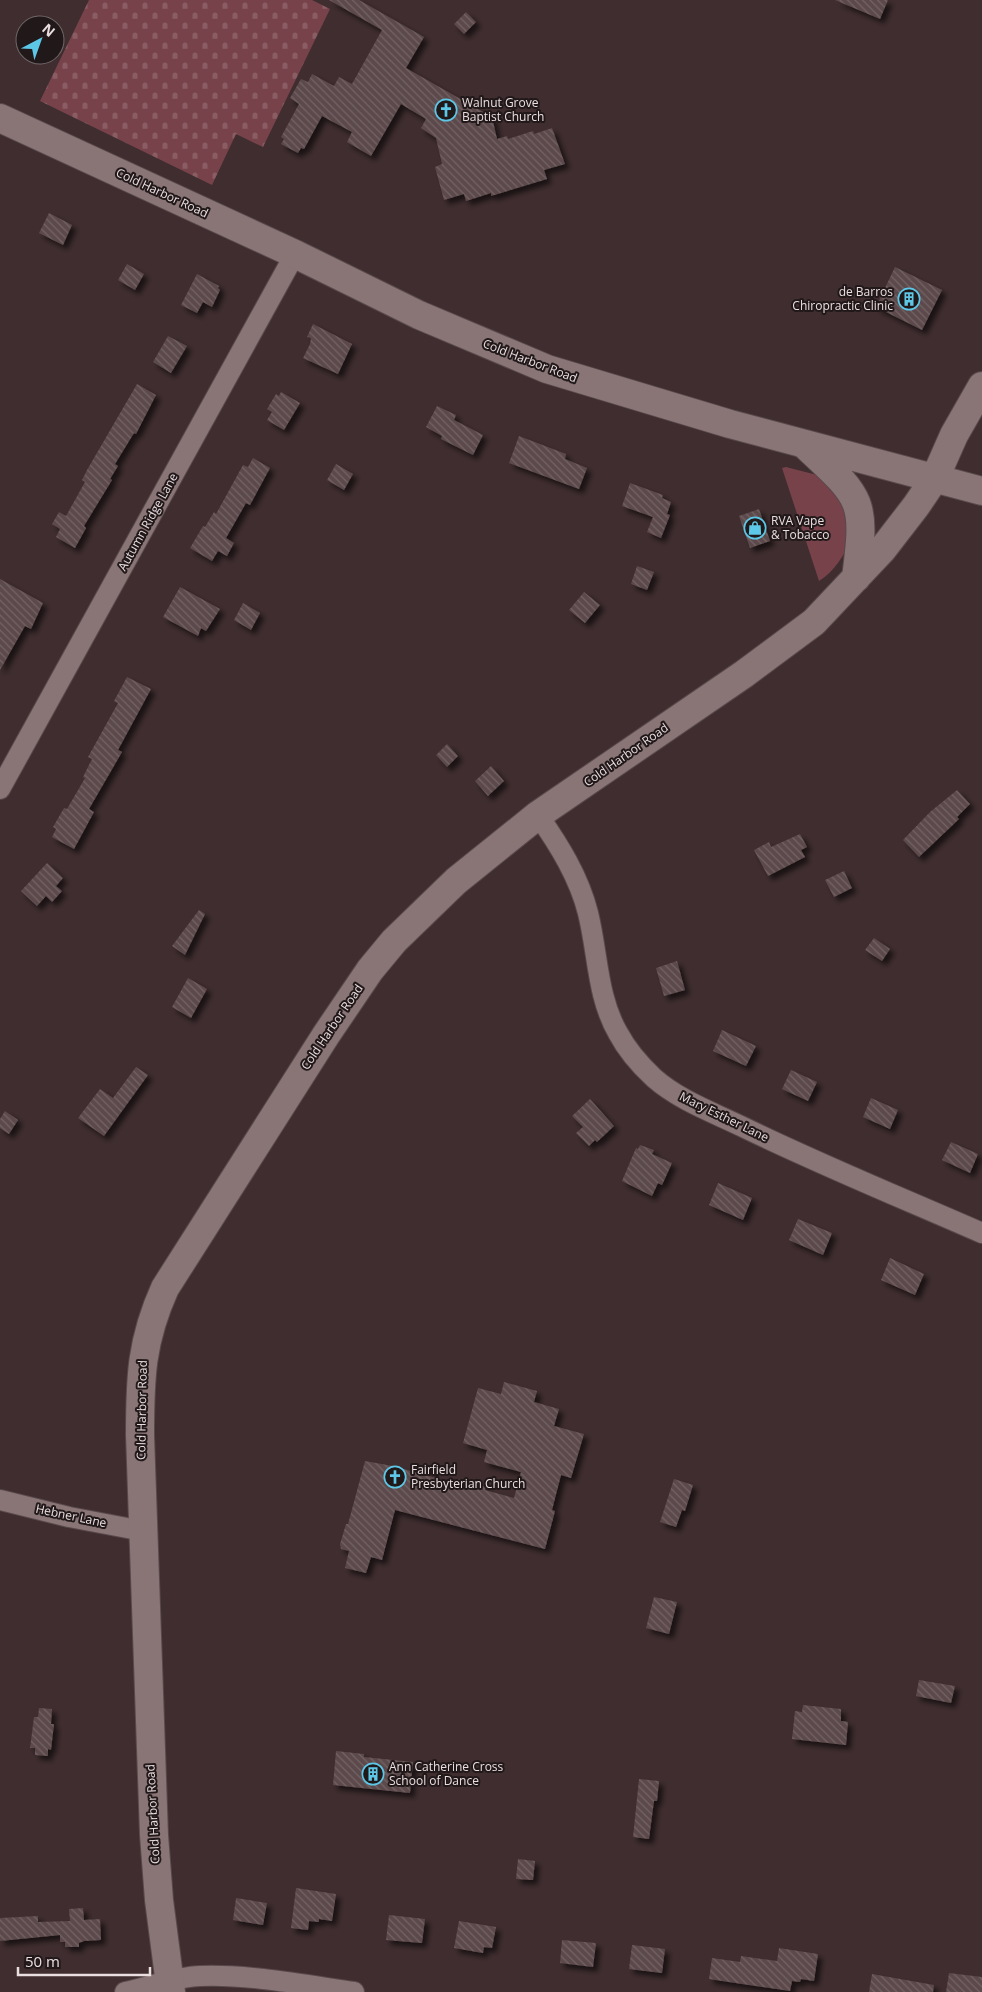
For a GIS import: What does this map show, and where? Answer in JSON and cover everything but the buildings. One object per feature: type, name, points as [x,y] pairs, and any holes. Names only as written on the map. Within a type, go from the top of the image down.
[{"type":"main road","name":"Cold Harbor Road","points":[[0,118],[295,254],[420,316],[547,369],[610,390],[935,478],[900,529],[814,622],[784,645],[538,815],[427,907],[370,970],[326,1035],[165,1288],[149,1331],[141,1371],[143,1530],[154,1835],[170,1986]]},
{"type":"main road","points":[[982,386],[954,435],[935,478],[982,491]]},
{"type":"main road","points":[[802,443],[840,478],[857,501],[862,523],[856,578]]},
{"type":"street","name":"Autumn Ridge Lane","points":[[0,789],[295,254]]},
{"type":"street","name":"Mary Esther Lane","points":[[538,815],[557,842],[572,871],[587,910],[607,1009],[618,1033],[631,1052],[654,1078],[679,1096],[769,1140],[982,1233]]},
{"type":"street","name":"Hebner Lane","points":[[0,1500],[69,1517],[143,1530]]},
{"type":"street","points":[[125,1992],[170,1986],[200,1976],[229,1976],[354,1992]]},
{"type":"green space","points":[[89,0],[312,0],[330,9],[263,147],[236,134],[212,185],[40,101],[57,65],[65,65],[65,49]]},
{"type":"green space","points":[[786,467],[821,476],[839,490],[852,539],[834,568],[819,581],[782,468]]},
{"type":"place","name":"Walnut Grove Baptist Church","points":[[446,110]]},
{"type":"place","name":"de Barros Chiropractic Clinic","points":[[909,299]]},
{"type":"place","name":"RVA Vape & Tobacco","points":[[755,528]]},
{"type":"place","name":"Fairfield Presbyterian Church","points":[[395,1477]]},
{"type":"place","name":"Ann Catherine Cross School of Dance","points":[[373,1774]]}]
